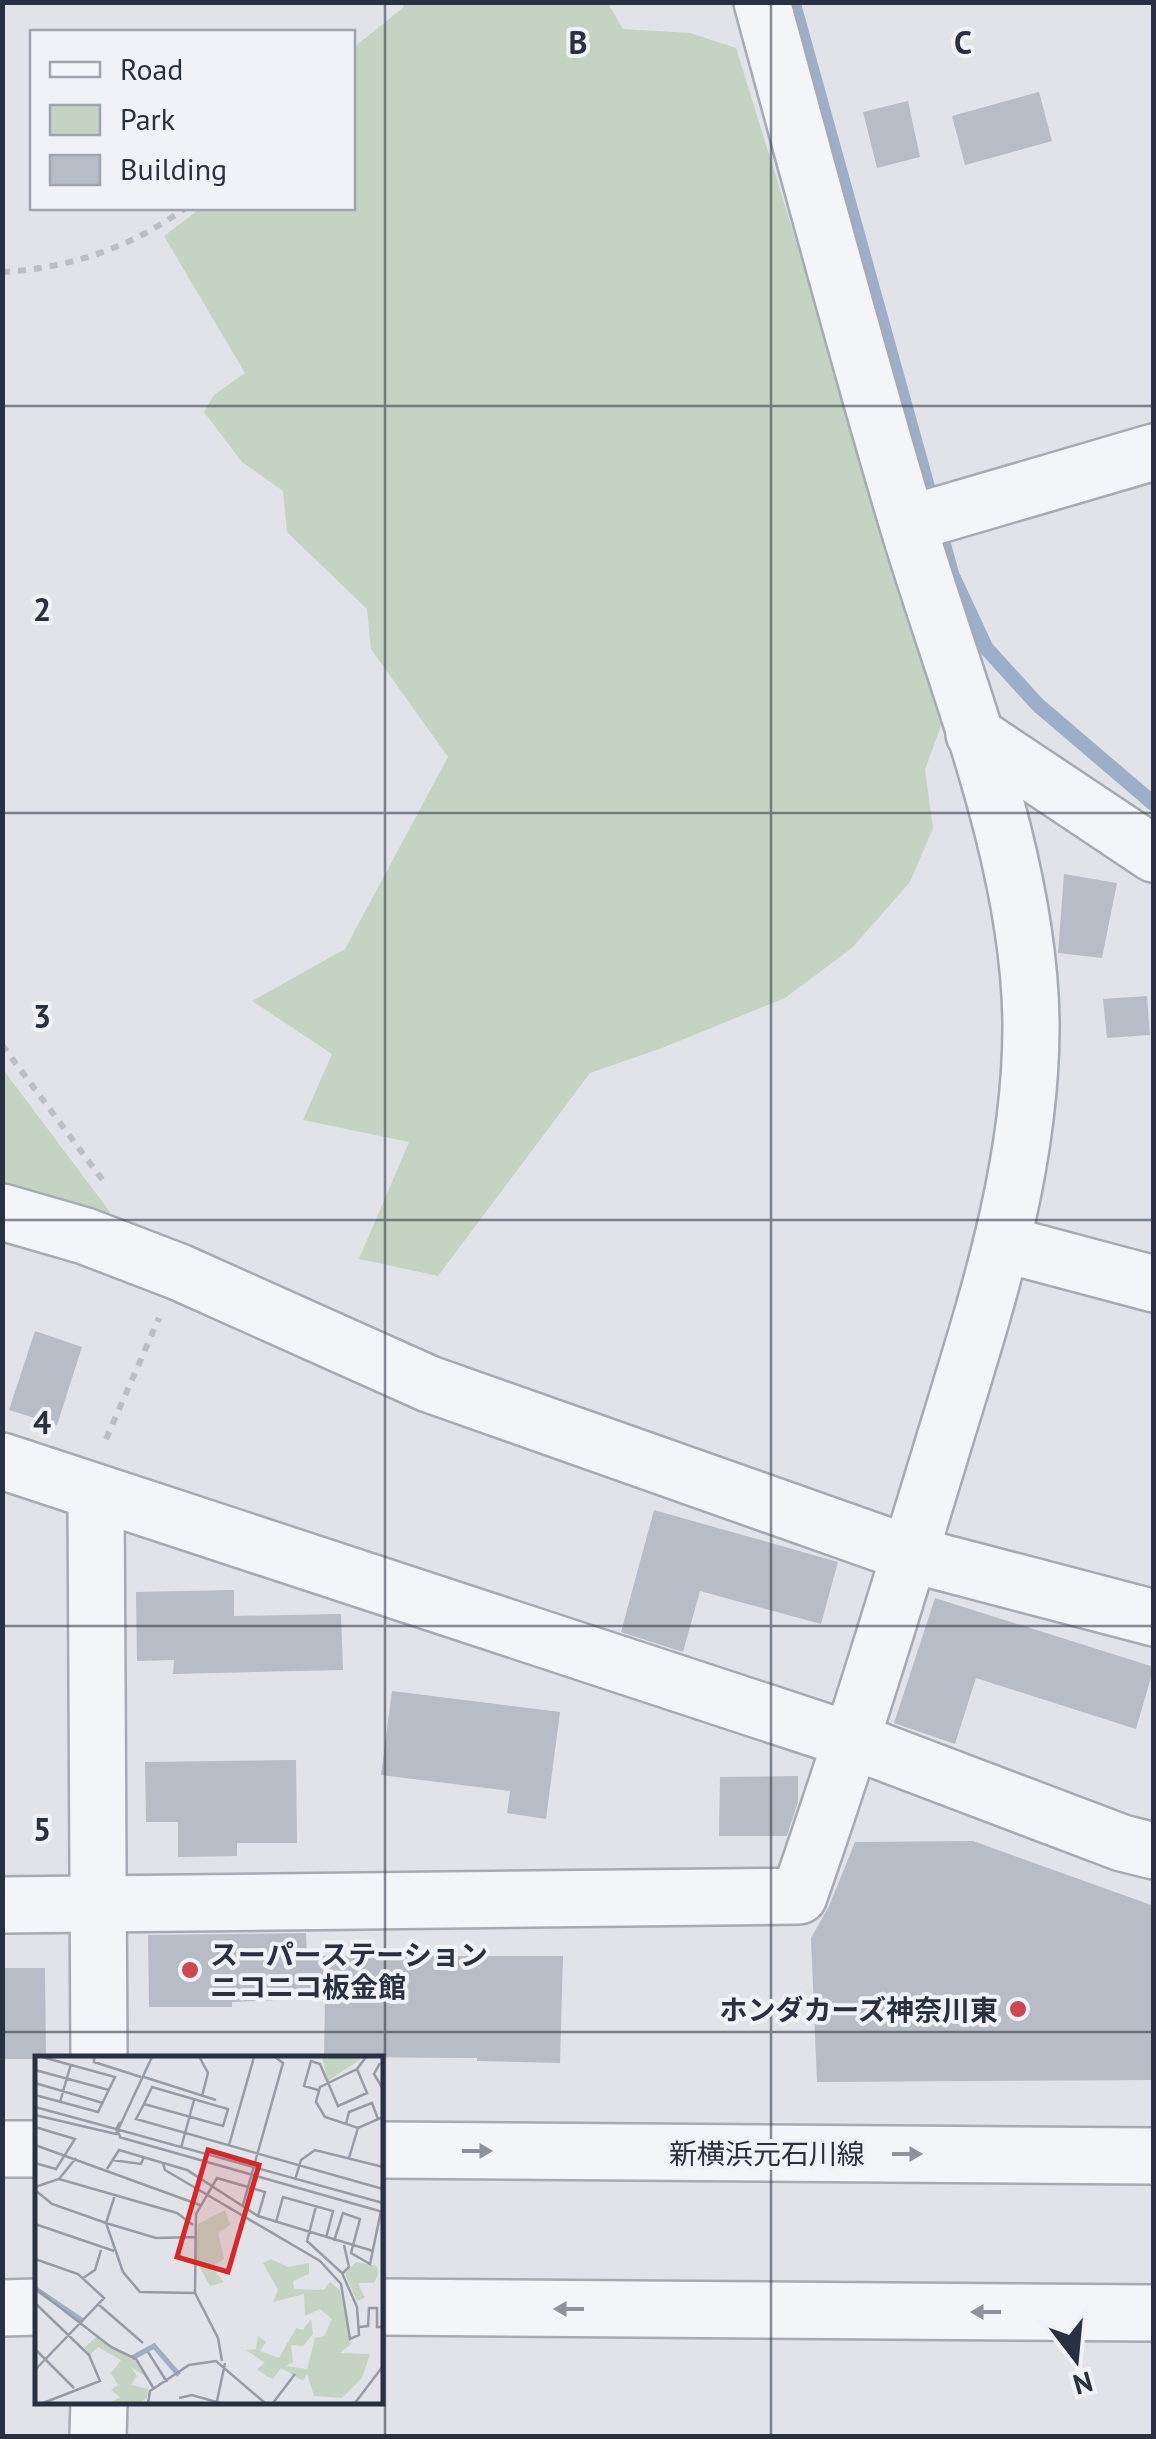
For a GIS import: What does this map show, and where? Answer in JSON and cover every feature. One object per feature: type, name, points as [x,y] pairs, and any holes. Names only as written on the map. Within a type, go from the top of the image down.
[{"type":"street","points":[[2,1905],[799,1896],[853,1741],[1004,1244],[1027,1103],[1031,1020],[1024,933],[1006,848],[974,734],[932,517],[762,2]]},
{"type":"street","points":[[932,517],[1154,452]]},
{"type":"street","points":[[974,734],[1154,854]]},
{"type":"street","points":[[2,1212],[85,1236],[179,1272],[429,1384],[910,1554],[1154,1618]]},
{"type":"street","points":[[1004,1244],[1154,1284]]},
{"type":"street","points":[[2,1461],[853,1741],[1122,1843],[1154,1851]]},
{"type":"street","points":[[96,1494],[99,2056]]},
{"type":"street","points":[[2,2149],[35,2148]]},
{"type":"street","name":"新横浜元石川線","points":[[382,2150],[1154,2156]]},
{"type":"street","points":[[2,2308],[35,2307]]},
{"type":"street","points":[[382,2308],[1154,2313]]},
{"type":"street","points":[[98,2436],[99,2404]]},
{"type":"path","points":[[2,272],[41,270],[106,251],[181,210]]},
{"type":"path","points":[[2,1045],[112,1191]]},
{"type":"path","points":[[96,1494],[97,1458],[179,1272]]},
{"type":"green space","points":[[401,3],[608,3],[623,29],[690,33],[736,48],[944,717],[925,770],[933,828],[910,882],[852,948],[785,998],[590,1073],[438,1276],[359,1259],[409,1142],[303,1120],[332,1054],[252,1001],[345,949],[448,757],[371,649],[367,609],[287,532],[283,491],[242,462],[204,412],[214,395],[245,373],[164,236],[198,210],[355,210],[355,46],[404,7]]},
{"type":"green space","points":[[2,1068],[110,1212],[103,1223],[3,1187]]},
{"type":"building","points":[[1039,92],[1052,141],[965,165],[952,116]]},
{"type":"building","points":[[908,101],[920,157],[877,168],[863,112]]},
{"type":"building","points":[[1064,874],[1117,883],[1102,958],[1058,953]]},
{"type":"building","points":[[1147,996],[1150,1035],[1107,1038],[1103,999]]},
{"type":"building","points":[[35,1331],[82,1347],[57,1425],[9,1410]]},
{"type":"building","points":[[654,1510],[838,1562],[821,1624],[700,1591],[683,1652],[621,1632]]},
{"type":"building","points":[[234,1590],[234,1616],[341,1614],[343,1670],[173,1674],[174,1660],[137,1661],[136,1592]]},
{"type":"building","points":[[935,1598],[1154,1667],[1136,1729],[976,1678],[955,1744],[894,1723]]},
{"type":"building","points":[[392,1691],[560,1712],[546,1819],[507,1813],[510,1791],[381,1775]]},
{"type":"building","points":[[296,1760],[297,1843],[237,1843],[237,1856],[178,1857],[178,1822],[146,1822],[145,1762]]},
{"type":"building","points":[[798,1776],[798,1802],[787,1836],[719,1836],[720,1777]]},
{"type":"building","points":[[973,1841],[1154,1906],[1154,2080],[817,2082],[811,1938],[829,1906],[855,1842]]},
{"type":"building","points":[[306,1933],[307,1956],[563,1956],[560,2063],[324,2056],[325,1998],[232,2002],[232,2007],[149,2007],[148,1935]]},
{"type":"building","points":[[2,1968],[45,1968],[46,2056],[2,2059]]},
{"type":"waterway","points":[[793,2],[952,575],[986,648],[1038,705],[1154,804]]},
{"type":"place","name":"スーパーステーション ニコニコ板金館","points":[[190,1970]]},
{"type":"place","name":"ホンダカーズ神奈川東","points":[[1018,2009]]}]
